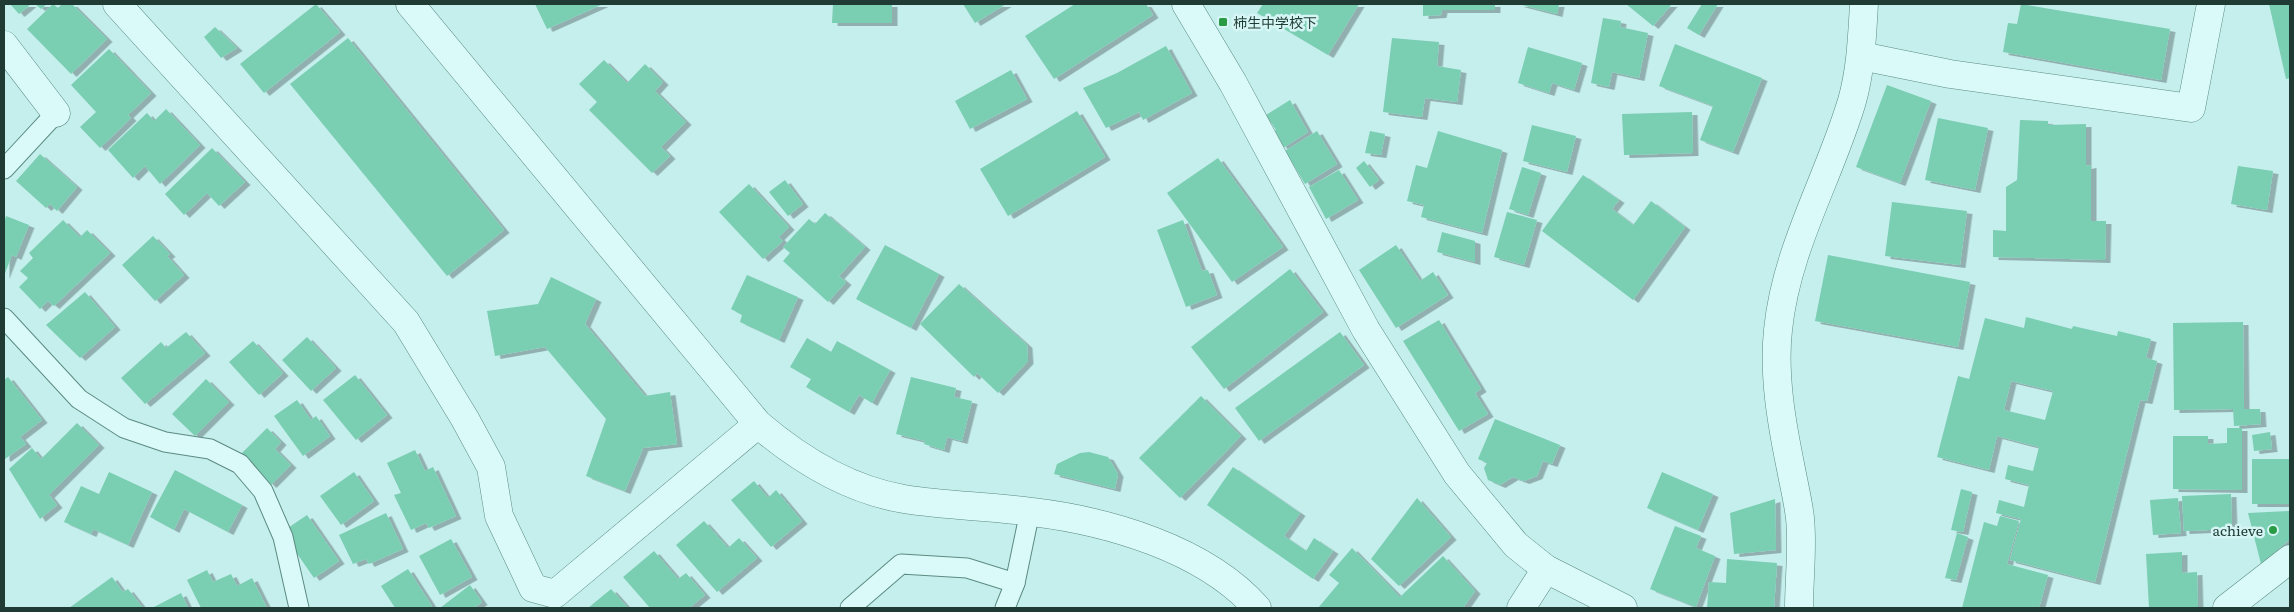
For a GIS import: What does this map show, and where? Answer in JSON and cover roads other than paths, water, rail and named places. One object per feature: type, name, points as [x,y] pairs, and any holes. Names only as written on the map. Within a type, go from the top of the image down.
[{"type":"street","points":[[117,4],[406,322],[465,419],[491,467],[499,516],[534,588],[556,594],[758,424]]},
{"type":"street","points":[[410,4],[758,424],[786,448],[854,485],[903,499],[1030,511],[1068,517],[1154,541],[1203,565],[1245,595],[1257,608]]},
{"type":"street","points":[[1186,4],[1233,83],[1366,330],[1457,474],[1516,544],[1546,570],[1623,608]]},
{"type":"street","points":[[1799,608],[1800,518],[1785,443],[1778,387],[1777,331],[1786,281],[1797,245],[1852,100],[1862,56],[1864,4]]},
{"type":"street","points":[[1862,56],[1950,74],[2191,108],[2211,4]]},
{"type":"street","points":[[4,45],[56,113]]},
{"type":"street","points":[[2227,608],[2290,559]]},
{"type":"street","points":[[1521,608],[1546,570]]},
{"type":"lane","points":[[4,169],[56,113]]},
{"type":"lane","points":[[4,318],[79,399],[124,428],[165,442],[210,449],[240,464],[262,491],[283,537],[299,608]]},
{"type":"lane","points":[[1005,608],[1015,583],[1030,511]]},
{"type":"lane","points":[[850,608],[901,564],[967,568],[1015,583]]},
{"type":"place","name":"柿生中学校下","points":[[1223,22]]},
{"type":"place","name":"achieve","points":[[2273,530]]}]
